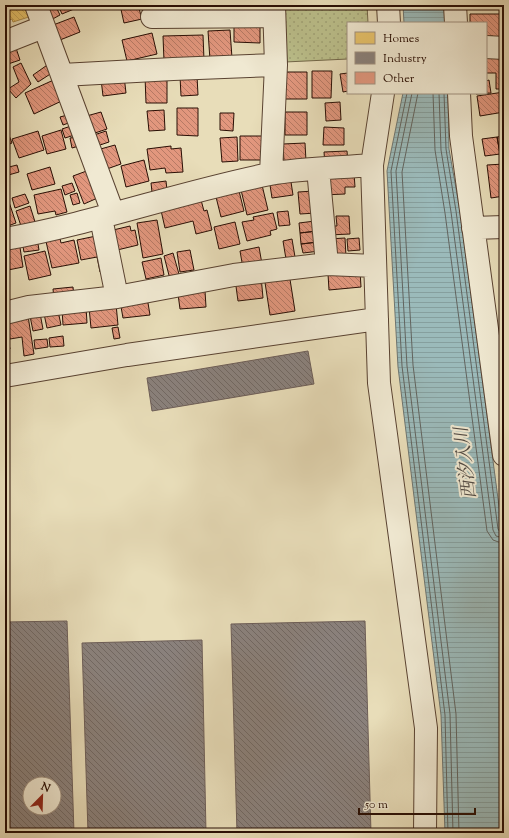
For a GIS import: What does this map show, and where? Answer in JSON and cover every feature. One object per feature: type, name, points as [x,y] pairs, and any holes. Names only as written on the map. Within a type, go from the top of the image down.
[{"type":"street","points":[[36,5],[62,75],[107,215],[117,297]]},
{"type":"street","points":[[388,5],[389,22]]},
{"type":"street","points":[[455,5],[456,22]]},
{"type":"street","points":[[152,17],[274,10],[276,66],[271,174]]},
{"type":"street","points":[[5,42],[43,27]]},
{"type":"street","points":[[487,47],[504,48]]},
{"type":"street","points":[[62,75],[173,68],[276,66]]},
{"type":"street","points":[[383,94],[372,165],[379,383],[426,728],[425,833]]},
{"type":"street","points":[[459,94],[461,136],[504,455]]},
{"type":"street","points":[[5,239],[52,231],[188,193],[271,174],[372,165]]},
{"type":"street","points":[[318,169],[327,264]]},
{"type":"street","points":[[473,228],[504,227]]},
{"type":"street","points":[[5,313],[29,307],[117,297],[234,275],[327,264],[375,266]]},
{"type":"street","points":[[5,376],[127,355],[377,319]]},
{"type":"green space","points":[[285,5],[367,5],[368,22],[347,22],[347,59],[285,62]]},
{"type":"water","points":[[403,5],[444,5],[445,22],[404,22]]},
{"type":"water","name":"西汐入川","points":[[403,94],[448,94],[449,149],[460,211],[504,544],[504,833],[445,833],[441,715],[398,367],[387,171]]},
{"type":"building: Homes","points":[[5,5],[31,5],[35,15],[13,22],[12,19],[5,22]]},
{"type":"building: Industry","points":[[308,351],[314,384],[152,411],[147,378]]},
{"type":"building: Industry","points":[[67,621],[74,833],[5,833],[5,622]]},
{"type":"building: Industry","points":[[365,621],[371,833],[237,833],[231,624]]},
{"type":"building: Industry","points":[[202,640],[206,833],[88,833],[82,643]]},
{"type":"building: Other","points":[[41,5],[55,5],[60,15],[49,21]]},
{"type":"building: Other","points":[[58,5],[73,5],[74,9],[62,14]]},
{"type":"building: Other","points":[[120,5],[138,5],[142,19],[124,23]]},
{"type":"building: Other","points":[[470,14],[504,14],[504,42],[494,42],[493,36],[487,36],[487,22],[470,22]]},
{"type":"building: Other","points":[[74,17],[80,32],[55,42],[48,27]]},
{"type":"building: Other","points":[[234,22],[260,23],[260,43],[234,42]]},
{"type":"building: Other","points":[[230,30],[232,58],[210,60],[208,31]]},
{"type":"building: Other","points":[[152,33],[157,54],[127,61],[122,40]]},
{"type":"building: Other","points":[[203,35],[204,60],[164,61],[163,36]]},
{"type":"building: Other","points":[[15,45],[20,60],[5,65],[5,49]]},
{"type":"building: Other","points":[[487,54],[504,54],[504,89],[496,89],[496,73],[487,73]]},
{"type":"building: Other","points":[[53,61],[58,69],[38,82],[33,75]]},
{"type":"building: Other","points":[[21,63],[31,84],[16,98],[8,89],[19,82],[13,67]]},
{"type":"building: Other","points":[[312,71],[332,71],[331,98],[312,98]]},
{"type":"building: Other","points":[[283,72],[307,72],[307,99],[283,99]]},
{"type":"building: Other","points":[[347,73],[347,91],[343,92],[340,74]]},
{"type":"building: Other","points":[[167,75],[167,103],[146,103],[145,76]]},
{"type":"building: Other","points":[[124,76],[126,93],[103,96],[101,79]]},
{"type":"building: Other","points":[[180,76],[197,76],[198,95],[181,96]]},
{"type":"building: Other","points":[[58,78],[68,98],[34,114],[25,93]]},
{"type":"building: Other","points":[[489,80],[491,93],[487,93],[487,81]]},
{"type":"building: Other","points":[[504,92],[504,112],[480,116],[477,96]]},
{"type":"building: Other","points":[[340,102],[341,120],[326,121],[325,103]]},
{"type":"building: Other","points":[[177,108],[198,108],[198,136],[177,135]]},
{"type":"building: Other","points":[[164,110],[165,130],[149,131],[147,111]]},
{"type":"building: Other","points":[[101,112],[107,129],[89,135],[83,117]]},
{"type":"building: Other","points":[[285,112],[307,112],[307,135],[285,135]]},
{"type":"building: Other","points":[[220,113],[234,113],[233,131],[220,130]]},
{"type":"building: Other","points":[[71,114],[74,121],[63,125],[60,117]]},
{"type":"building: Other","points":[[77,124],[81,133],[65,138],[62,129]]},
{"type":"building: Other","points":[[5,125],[12,143],[5,146]]},
{"type":"building: Other","points":[[324,127],[344,128],[344,145],[323,145]]},
{"type":"building: Other","points":[[61,130],[66,149],[47,154],[42,136]]},
{"type":"building: Other","points":[[38,131],[44,150],[19,158],[12,139]]},
{"type":"building: Other","points":[[106,131],[109,142],[97,146],[94,135]]},
{"type":"building: Other","points":[[240,136],[265,136],[265,160],[240,160]]},
{"type":"building: Other","points":[[504,136],[504,158],[501,159],[497,137]]},
{"type":"building: Other","points":[[77,137],[79,146],[72,148],[70,138]]},
{"type":"building: Other","points":[[237,137],[238,161],[222,162],[220,138]]},
{"type":"building: Other","points":[[497,137],[500,154],[485,156],[482,139]]},
{"type":"building: Other","points":[[305,143],[306,161],[284,162],[283,144]]},
{"type":"building: Other","points":[[115,145],[121,164],[104,170],[97,150]]},
{"type":"building: Other","points":[[171,146],[171,149],[181,148],[183,172],[166,173],[165,168],[150,170],[147,149]]},
{"type":"building: Other","points":[[347,151],[348,163],[325,165],[324,152]]},
{"type":"building: Other","points":[[144,160],[149,181],[126,187],[121,166]]},
{"type":"building: Other","points":[[504,164],[504,196],[491,198],[487,165]]},
{"type":"building: Other","points":[[17,165],[19,172],[5,176],[5,168]]},
{"type":"building: Other","points":[[50,167],[55,184],[32,190],[27,174]]},
{"type":"building: Other","points":[[92,169],[102,196],[84,204],[73,176]]},
{"type":"building: Other","points":[[354,173],[355,187],[345,187],[345,194],[323,195],[322,175]]},
{"type":"building: Other","points":[[166,181],[167,190],[152,192],[151,183]]},
{"type":"building: Other","points":[[291,182],[293,195],[272,198],[270,185]]},
{"type":"building: Other","points":[[72,183],[75,191],[65,195],[62,186]]},
{"type":"building: Other","points":[[262,185],[268,210],[247,215],[241,190]]},
{"type":"building: Other","points":[[238,187],[244,211],[221,217],[215,193]]},
{"type":"building: Other","points":[[61,189],[67,212],[56,215],[55,211],[38,214],[34,195]]},
{"type":"building: Other","points":[[314,191],[316,213],[300,214],[298,192]]},
{"type":"building: Other","points":[[77,193],[80,203],[73,205],[70,195]]},
{"type":"building: Other","points":[[25,194],[29,203],[15,208],[12,198]]},
{"type":"building: Other","points":[[201,200],[204,211],[207,210],[212,230],[196,234],[193,221],[165,228],[160,206]]},
{"type":"building: Other","points":[[9,202],[16,223],[5,227],[5,203]]},
{"type":"building: Other","points":[[30,206],[36,225],[22,229],[16,211]]},
{"type":"building: Other","points":[[288,211],[290,225],[279,226],[277,212]]},
{"type":"building: Other","points":[[273,213],[277,229],[270,231],[271,235],[247,241],[242,222],[254,220],[253,217]]},
{"type":"building: Other","points":[[336,216],[349,216],[350,234],[328,235],[327,226],[337,226]]},
{"type":"building: Other","points":[[157,220],[163,254],[143,258],[137,223]]},
{"type":"building: Other","points":[[315,221],[317,231],[300,233],[299,223]]},
{"type":"building: Other","points":[[235,222],[240,244],[219,249],[214,227]]},
{"type":"building: Other","points":[[130,226],[131,231],[135,230],[138,245],[113,251],[109,231]]},
{"type":"building: Other","points":[[317,231],[318,242],[301,244],[300,233]]},
{"type":"building: Other","points":[[59,234],[61,243],[74,240],[79,263],[52,268],[45,237]]},
{"type":"building: Other","points":[[101,235],[108,270],[100,272],[97,257],[81,260],[77,240]]},
{"type":"building: Other","points":[[37,238],[39,250],[24,252],[22,241]]},
{"type":"building: Other","points":[[345,238],[346,257],[330,261],[329,239]]},
{"type":"building: Other","points":[[359,238],[360,250],[348,251],[347,239]]},
{"type":"building: Other","points":[[292,239],[295,257],[286,259],[283,241]]},
{"type":"building: Other","points":[[19,241],[23,267],[8,270],[5,244]]},
{"type":"building: Other","points":[[318,242],[320,251],[303,253],[301,244]]},
{"type":"building: Other","points":[[259,247],[262,264],[243,268],[240,251]]},
{"type":"building: Other","points":[[190,250],[194,270],[180,272],[177,252]]},
{"type":"building: Other","points":[[45,251],[51,275],[29,280],[24,256]]},
{"type":"building: Other","points":[[173,253],[181,281],[171,283],[164,256]]},
{"type":"building: Other","points":[[161,258],[164,275],[146,279],[142,262]]},
{"type":"building: Other","points":[[360,271],[361,287],[329,290],[328,274]]},
{"type":"building: Other","points":[[289,273],[295,311],[270,315],[264,276]]},
{"type":"building: Other","points":[[261,276],[263,298],[238,301],[235,279]]},
{"type":"building: Other","points":[[73,287],[74,297],[54,299],[53,289]]},
{"type":"building: Other","points":[[205,291],[206,307],[180,309],[178,294]]},
{"type":"building: Other","points":[[147,297],[150,315],[123,318],[120,301]]},
{"type":"building: Other","points":[[116,304],[118,325],[91,328],[89,307]]},
{"type":"building: Other","points":[[57,306],[61,325],[47,328],[43,309]]},
{"type":"building: Other","points":[[86,307],[87,323],[63,325],[62,309]]},
{"type":"building: Other","points":[[39,308],[43,329],[33,331],[29,311]]},
{"type":"building: Other","points":[[28,316],[34,354],[24,356],[22,337],[10,339],[6,319]]},
{"type":"building: Other","points":[[5,325],[10,349],[5,350]]},
{"type":"building: Other","points":[[118,327],[120,338],[114,339],[112,328]]},
{"type":"building: Other","points":[[63,336],[64,346],[50,347],[49,338]]},
{"type":"building: Other","points":[[47,339],[48,347],[35,349],[34,340]]}]
